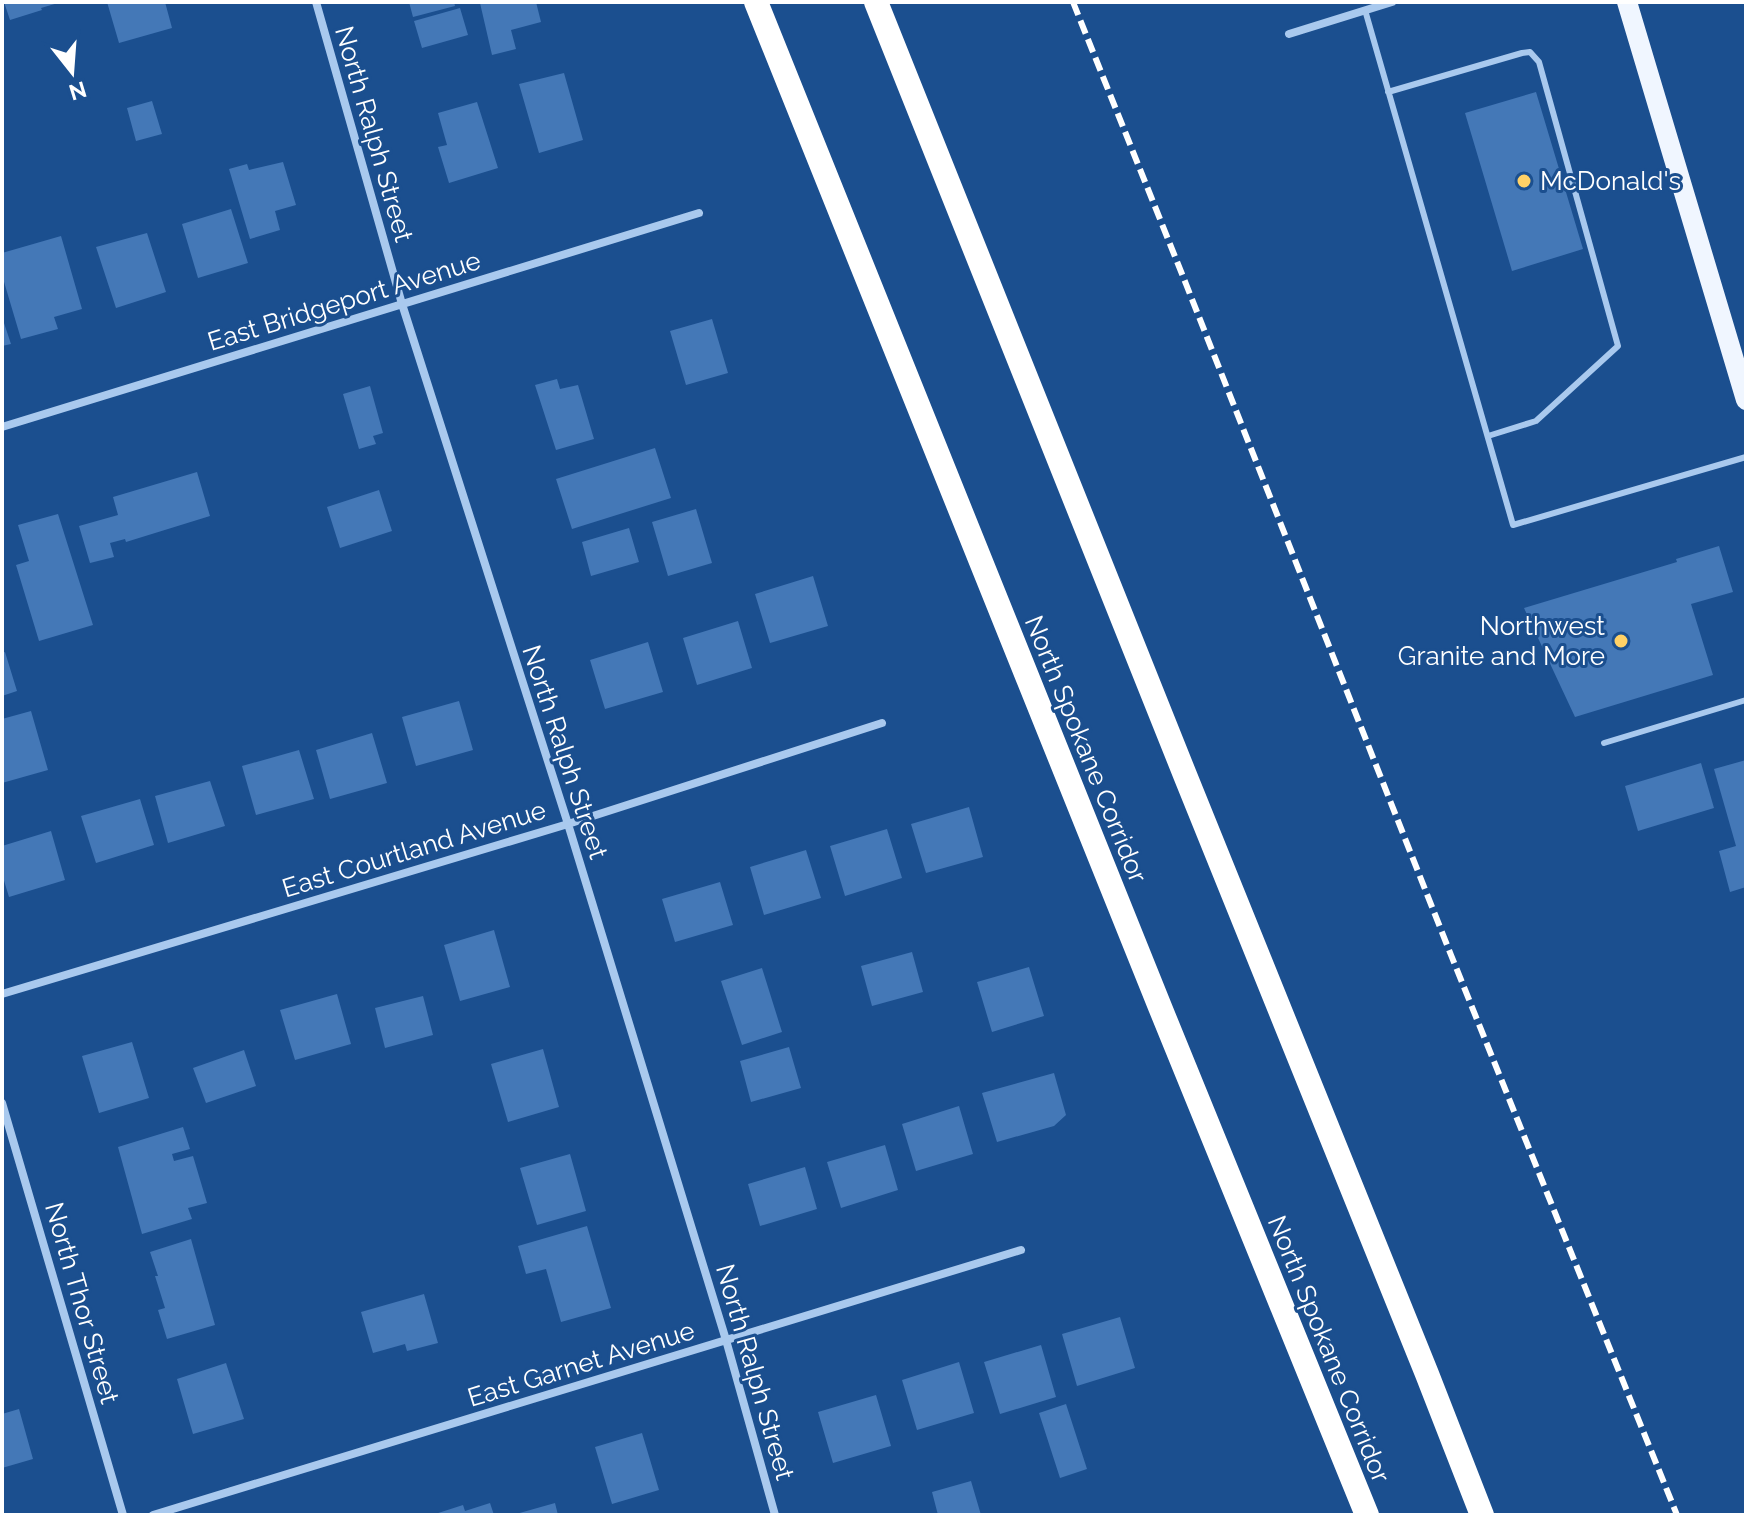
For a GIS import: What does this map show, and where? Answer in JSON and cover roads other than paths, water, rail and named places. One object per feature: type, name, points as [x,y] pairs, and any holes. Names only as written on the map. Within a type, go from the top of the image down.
[{"type":"highway","name":"North Spokane Corridor","points":[[756,2],[1367,1515]]},
{"type":"highway","points":[[876,2],[1482,1515]]},
{"type":"main road","points":[[1627,2],[1746,400]]},
{"type":"street","name":"North Ralph Street","points":[[316,2],[402,304],[568,824],[726,1340],[775,1515]]},
{"type":"street","points":[[1289,34],[1392,2]]},
{"type":"street","name":"East Bridgeport Avenue","points":[[2,427],[699,213]]},
{"type":"street","name":"East Courtland Avenue","points":[[2,994],[568,824],[882,723]]},
{"type":"street","name":"North Thor Street","points":[[2,1103],[123,1515]]},
{"type":"street","name":"East Garnet Avenue","points":[[153,1515],[1021,1250]]},
{"type":"lane","points":[[1365,10],[1513,525],[1746,457]]},
{"type":"lane","points":[[1388,92],[1522,53],[1530,52],[1539,62],[1618,346],[1536,421],[1488,436]]},
{"type":"lane","points":[[1604,743],[1746,700]]},
{"type":"railway","points":[[1073,2],[1677,1515]]},
{"type":"place","name":"McDonald's","points":[[1524,181]]},
{"type":"place","name":"Northwest Granite and More","points":[[1621,641]]}]
